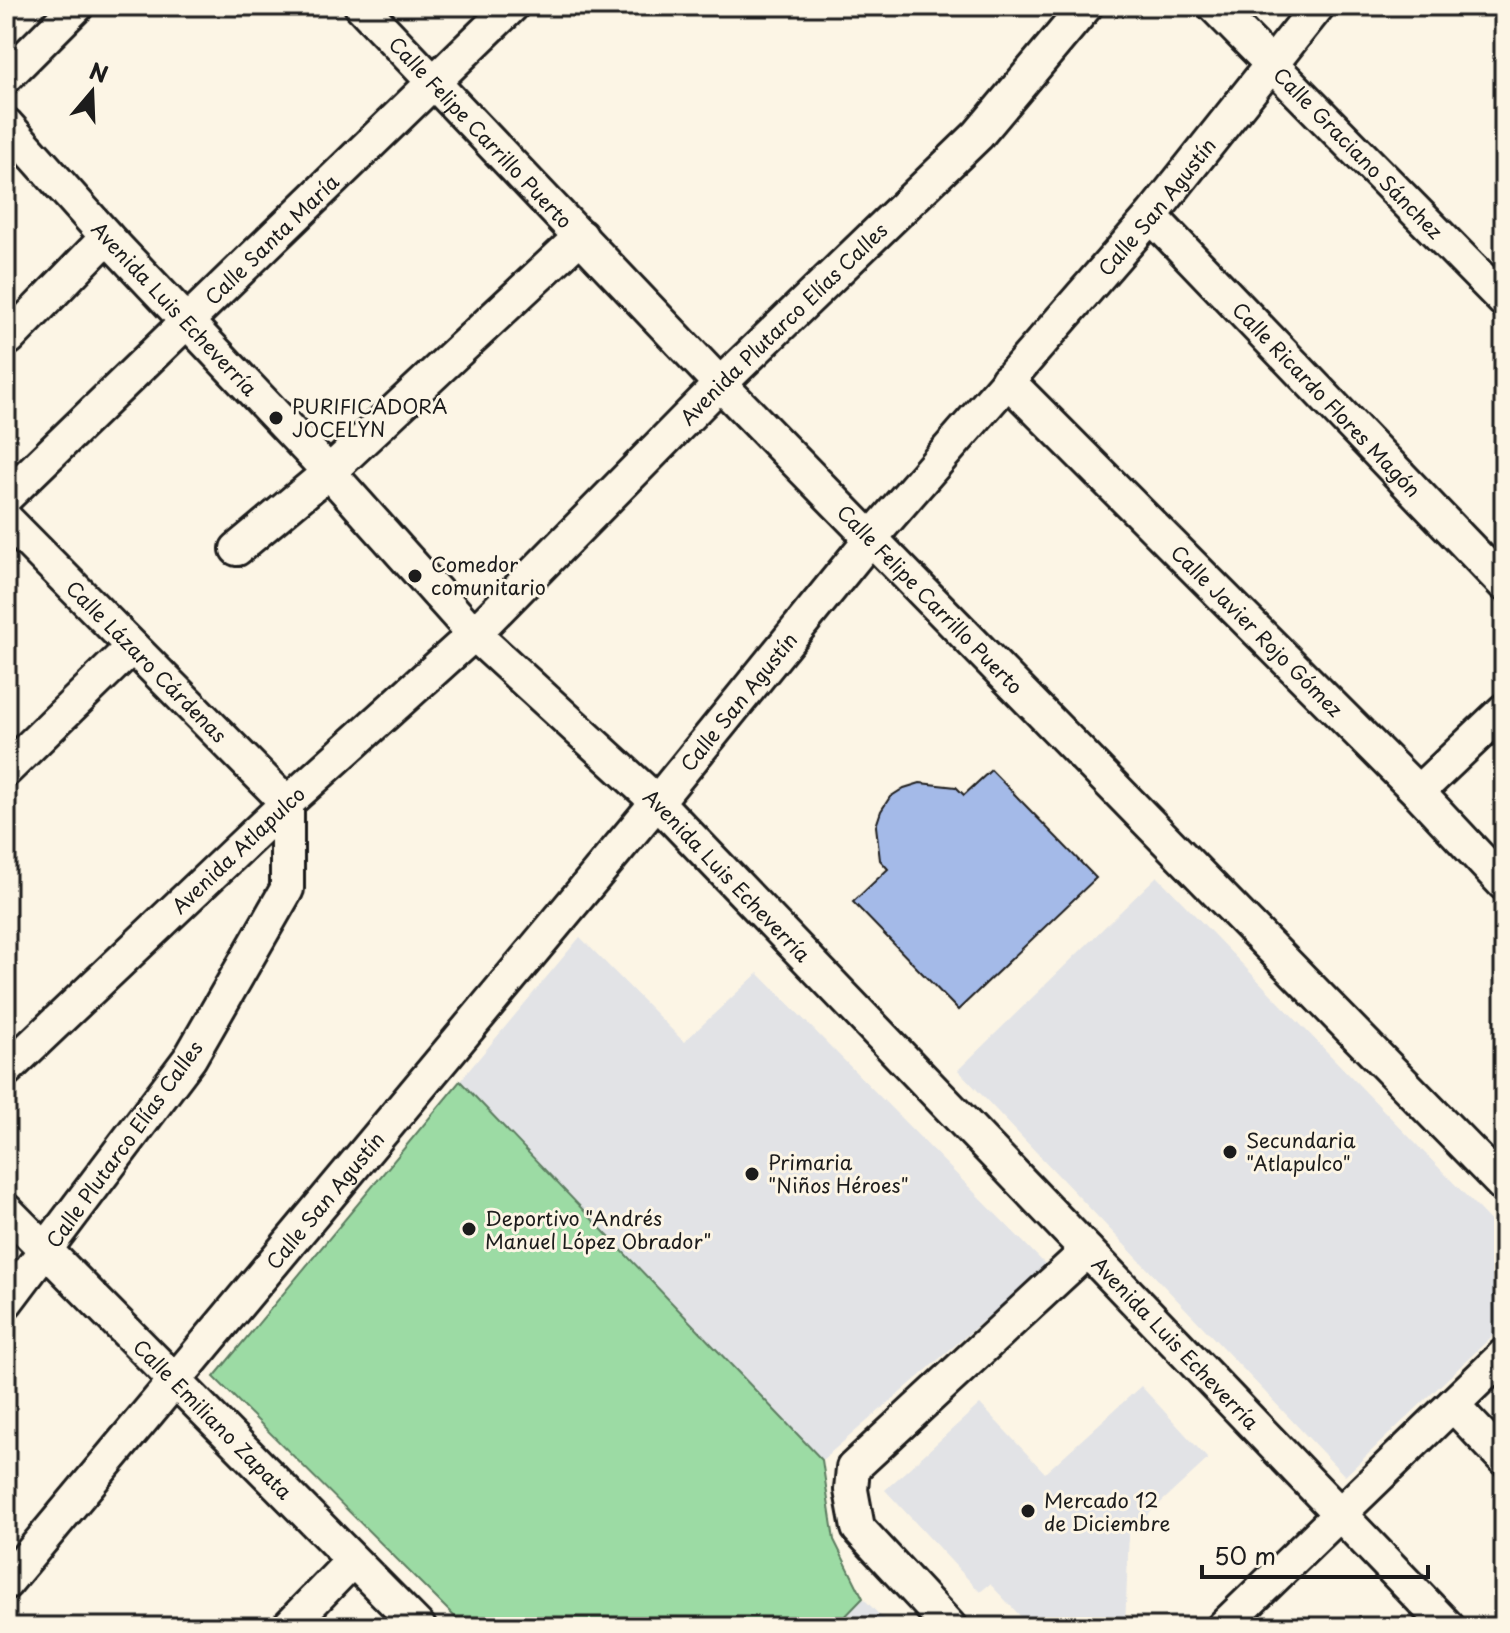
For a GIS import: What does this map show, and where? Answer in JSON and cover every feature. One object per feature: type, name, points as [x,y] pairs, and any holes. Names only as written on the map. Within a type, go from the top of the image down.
[{"type":"street","points":[[6,77],[77,6]]},
{"type":"street","name":"Calle Felipe Carrillo Puerto","points":[[361,6],[720,384],[1504,1186]]},
{"type":"street","name":"Calle Santa María","points":[[6,497],[512,6]]},
{"type":"street","name":"Avenida Plutarco Elías Calles","points":[[474,634],[720,384],[978,135],[1086,6]]},
{"type":"street","name":"Calle Graciano Sánchez","points":[[1214,6],[1504,301]]},
{"type":"street","name":"Calle San Agustín","points":[[6,1583],[657,802],[871,538],[1151,216],[1318,6]]},
{"type":"street","name":"Avenida Luis Echeverría","points":[[6,124],[107,237],[329,472],[474,634],[657,802],[1448,1627]]},
{"type":"street","name":"Calle Ricardo Flores Magón","points":[[1151,216],[1504,584]]},
{"type":"street","points":[[237,549],[329,472],[581,236]]},
{"type":"street","points":[[9,338],[107,237]]},
{"type":"street","name":"Calle Javier Rojo Gómez","points":[[1007,380],[1418,792],[1504,884]]},
{"type":"street","name":"Calle Lázaro Cárdenas","points":[[6,519],[287,803]]},
{"type":"street","name":"Avenida Atlapulco","points":[[6,1070],[287,803],[474,634]]},
{"type":"street","points":[[6,770],[132,647]]},
{"type":"street","points":[[1418,792],[1504,710]]},
{"type":"street","name":"Calle Plutarco Elías Calles","points":[[6,1302],[190,1058],[287,889],[287,803]]},
{"type":"street","name":"Calle Emiliano Zapata","points":[[6,1210],[419,1627]]},
{"type":"street","points":[[950,1627],[858,1528],[851,1490],[853,1468],[1087,1251]]},
{"type":"street","points":[[1223,1627],[1504,1355]]},
{"type":"street","points":[[1453,1405],[1504,1459]]},
{"type":"street","points":[[288,1627],[352,1561]]},
{"type":"shaded area","name":"Secundaria \"Atlapulco\"","points":[[1157,876],[1504,1235],[1504,1325],[1345,1476],[958,1070]]},
{"type":"shaded area","name":"Primaria \"Niños Héroes\"","points":[[580,937],[684,1042],[758,973],[1047,1266],[822,1460],[460,1081]]},
{"type":"shaded area","name":"Mercado 12 de Diciembre","points":[[1141,1386],[1208,1459],[1129,1532],[1125,1627],[1031,1627],[1031,1621],[1024,1620],[990,1584],[980,1592],[885,1490],[980,1404],[1045,1473]]},
{"type":"shaded area","points":[[863,1598],[891,1627],[835,1627]]},
{"type":"green space","name":"Deportivo \"Andrés Manuel López Obrador\"","points":[[460,1081],[822,1460],[834,1540],[863,1598],[835,1627],[465,1627],[214,1377]]},
{"type":"building","points":[[991,770],[1096,878],[958,1010],[853,902],[888,869],[880,860],[876,826],[890,797],[920,783],[956,787],[964,795]]},
{"type":"place","name":"PURIFICADORA JOCELYN","points":[[276,418]]},
{"type":"place","name":"Comedor comunitario","points":[[415,576]]},
{"type":"place","name":"Secundaria \"Atlapulco\"","points":[[1230,1152]]},
{"type":"place","name":"Primaria \"Niños Héroes\"","points":[[752,1174]]},
{"type":"place","name":"Deportivo \"Andrés Manuel López Obrador\"","points":[[469,1229]]},
{"type":"place","name":"Mercado 12 de Diciembre","points":[[1028,1511]]}]
